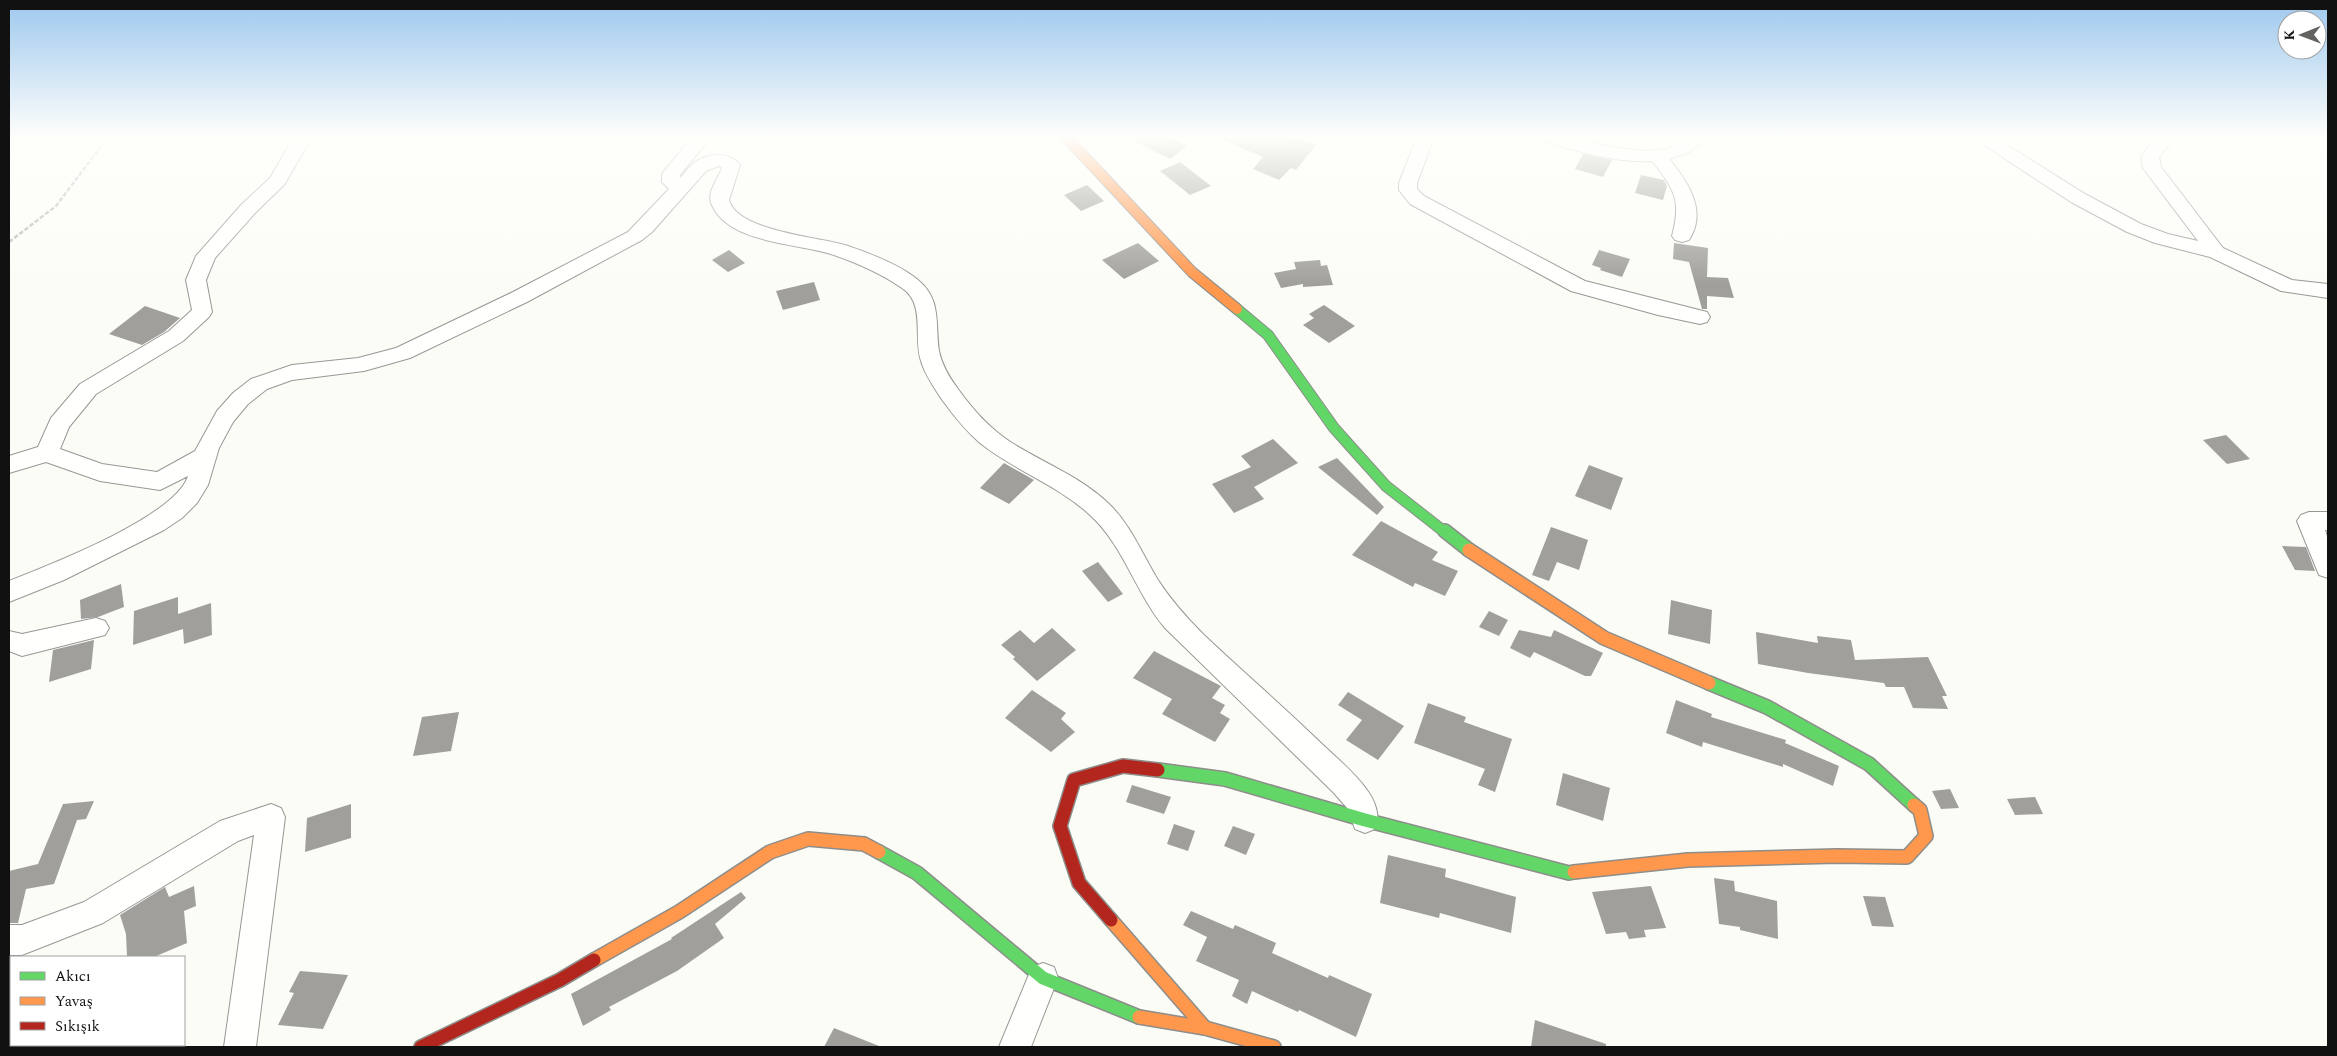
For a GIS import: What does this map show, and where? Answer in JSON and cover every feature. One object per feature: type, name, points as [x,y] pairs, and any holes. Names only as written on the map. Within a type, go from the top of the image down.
[{"type":"street","points":[[46,453],[59,424],[88,389],[176,336],[202,312],[200,293],[196,280],[206,256],[249,208],[272,186]]},
{"type":"street","points":[[722,186],[720,204],[725,212],[734,219],[760,232],[815,244],[852,256],[904,279],[914,286],[926,303],[931,361],[936,372],[976,426],[991,439],[1085,496],[1102,511],[1115,528],[1147,586],[1166,610],[1190,637],[1308,746],[1356,797],[1361,805],[1365,820]]},
{"type":"street","points":[[1112,186],[1192,272],[1268,335],[1334,428],[1386,486],[1471,552],[1604,638],[1767,707],[1869,764],[1920,810],[1926,836],[1907,857],[1837,856],[1688,860],[1569,874],[1365,820],[1225,780],[1124,766],[1074,780],[1060,826],[1079,883],[1206,1028]]},
{"type":"street","points":[[1408,186],[1408,190],[1416,200],[1578,286],[1648,305],[1700,316]]},
{"type":"street","points":[[1680,186],[1688,200],[1688,213],[1682,236]]},
{"type":"street","points":[[2059,186],[2134,228],[2162,239],[2216,252],[2288,286],[2328,291]]},
{"type":"street","points":[[2166,186],[2216,252]]},
{"type":"street","points":[[9,592],[55,573],[169,516],[189,496],[197,484],[204,457],[221,422],[244,394],[260,383],[291,372],[369,363],[403,353],[520,297],[635,236],[680,188]]},
{"type":"street","points":[[9,464],[46,453],[100,472],[160,482],[204,457]]},
{"type":"street","points":[[2328,521],[2309,521],[2328,568]]},
{"type":"street","points":[[13,649],[96,628]]},
{"type":"street","points":[[9,940],[22,940],[93,913],[230,830],[271,817],[240,1047]]},
{"type":"street","points":[[421,1047],[560,980],[679,912],[770,852],[808,839],[864,844],[918,873],[1043,978],[1143,1019],[1206,1028],[1274,1047]]},
{"type":"street","points":[[1015,1047],[1043,978]]},
{"type":"path","points":[[9,242],[56,206],[71,186]]},
{"type":"building","points":[[1088,186],[1104,201],[1081,211],[1064,195]]},
{"type":"building","points":[[1179,186],[1210,186],[1190,195]]},
{"type":"building","points":[[1637,186],[1667,186],[1663,200],[1635,193]]},
{"type":"building","points":[[1138,243],[1159,261],[1124,279],[1102,260]]},
{"type":"building","points":[[1674,243],[1708,248],[1707,277],[1728,278],[1734,298],[1707,296],[1707,309],[1702,309],[1689,262],[1673,259]]},
{"type":"building","points":[[729,250],[745,263],[728,272],[712,260]]},
{"type":"building","points":[[1599,250],[1630,259],[1622,277],[1600,270],[1601,268],[1592,265]]},
{"type":"building","points":[[1320,260],[1321,266],[1327,265],[1333,285],[1303,287],[1303,284],[1281,288],[1274,273],[1296,269],[1294,262]]},
{"type":"building","points":[[814,282],[820,300],[783,310],[776,291]]},
{"type":"building","points":[[1324,305],[1355,326],[1329,343],[1303,325],[1314,318],[1309,314]]},
{"type":"building","points":[[145,306],[180,318],[164,332],[142,345],[109,334]]},
{"type":"building","points":[[2226,435],[2250,459],[2227,464],[2203,440]]},
{"type":"building","points":[[1273,439],[1298,463],[1254,487],[1264,499],[1234,513],[1212,484],[1251,467],[1241,456]]},
{"type":"building","points":[[1337,458],[1384,507],[1377,515],[1318,467]]},
{"type":"building","points":[[1004,463],[1034,480],[1009,504],[980,488]]},
{"type":"building","points":[[1589,465],[1623,478],[1611,510],[1575,496]]},
{"type":"building","points":[[1381,521],[1438,552],[1432,560],[1458,571],[1445,596],[1415,583],[1413,587],[1352,555]]},
{"type":"building","points":[[1551,527],[1588,540],[1579,570],[1557,562],[1549,581],[1532,575]]},
{"type":"building","points":[[2282,546],[2306,547],[2315,571],[2295,570]]},
{"type":"building","points":[[1098,562],[1123,594],[1108,602],[1082,571]]},
{"type":"building","points":[[121,584],[124,607],[98,617],[81,619],[80,600]]},
{"type":"building","points":[[178,597],[178,614],[211,603],[212,635],[184,644],[183,629],[133,645],[134,611]]},
{"type":"building","points":[[1671,600],[1712,610],[1710,644],[1668,634]]},
{"type":"building","points":[[1489,611],[1508,620],[1499,636],[1479,627]]},
{"type":"building","points":[[1052,628],[1076,650],[1037,681],[1001,645],[1020,630],[1034,643]]},
{"type":"building","points":[[1519,630],[1551,637],[1554,630],[1603,653],[1591,676],[1585,676],[1534,652],[1530,658],[1510,648]]},
{"type":"building","points":[[1756,632],[1818,643],[1817,636],[1851,640],[1855,660],[1928,657],[1947,696],[1942,696],[1948,709],[1913,708],[1904,687],[1886,687],[1884,683],[1758,664]]},
{"type":"building","points":[[94,640],[91,669],[49,682],[53,650]]},
{"type":"building","points":[[1154,651],[1221,686],[1212,698],[1225,705],[1220,713],[1230,719],[1215,742],[1162,714],[1172,699],[1133,678]]},
{"type":"building","points":[[1032,690],[1066,713],[1061,719],[1075,732],[1051,752],[1005,718]]},
{"type":"building","points":[[1348,692],[1404,726],[1378,760],[1346,740],[1362,720],[1338,705]]},
{"type":"building","points":[[1676,700],[1712,714],[1711,717],[1786,740],[1785,743],[1839,766],[1833,786],[1783,764],[1783,767],[1703,742],[1702,747],[1666,733]]},
{"type":"building","points":[[1428,703],[1466,717],[1464,722],[1512,739],[1495,792],[1478,785],[1485,769],[1414,743]]},
{"type":"building","points":[[459,712],[451,751],[413,756],[422,717]]},
{"type":"building","points":[[1563,773],[1610,788],[1603,821],[1556,805]]},
{"type":"building","points":[[1132,785],[1171,797],[1164,814],[1126,802]]},
{"type":"building","points":[[1950,789],[1959,808],[1941,809],[1932,791]]},
{"type":"building","points":[[2035,797],[2043,814],[2015,815],[2007,799]]},
{"type":"building","points":[[94,801],[86,819],[77,820],[54,884],[26,889],[18,923],[9,923],[9,871],[38,864],[63,804]]},
{"type":"building","points":[[351,804],[351,838],[305,852],[307,818]]},
{"type":"building","points":[[1174,824],[1195,831],[1188,851],[1167,844]]},
{"type":"building","points":[[1233,826],[1255,834],[1246,855],[1224,846]]},
{"type":"building","points":[[1388,855],[1446,869],[1445,877],[1516,897],[1511,933],[1440,913],[1439,918],[1380,903]]},
{"type":"building","points":[[1714,878],[1734,881],[1735,891],[1777,901],[1778,939],[1740,930],[1740,927],[1719,924]]},
{"type":"building","points":[[194,886],[196,906],[184,911],[187,943],[156,956],[127,956],[126,934],[120,915],[165,887],[169,897]]},
{"type":"building","points":[[1651,886],[1666,928],[1644,930],[1646,937],[1629,939],[1626,932],[1606,934],[1592,892]]},
{"type":"building","points":[[741,892],[746,898],[715,924],[724,938],[677,971],[609,1007],[611,1010],[583,1026],[571,994],[672,939]]},
{"type":"building","points":[[1863,896],[1885,897],[1894,927],[1872,926]]},
{"type":"building","points":[[1191,911],[1233,929],[1235,925],[1276,943],[1272,953],[1328,978],[1329,975],[1372,994],[1356,1037],[1299,1010],[1298,1012],[1252,991],[1247,1004],[1232,996],[1239,980],[1196,961],[1207,937],[1183,925]]},
{"type":"building","points":[[300,971],[348,975],[323,1029],[278,1025],[294,993],[289,992]]},
{"type":"building","points":[[1535,1020],[1606,1044],[1606,1047],[1531,1047]]},
{"type":"building","points":[[834,1028],[879,1046],[879,1047],[824,1047]]},
{"type":"traffic: fast","points":[[1237,309],[1268,335],[1334,428],[1386,486],[1469,550]]},
{"type":"traffic: fast","points":[[1709,683],[1767,707],[1869,764],[1914,805]]},
{"type":"traffic: fast","points":[[1158,770],[1225,779],[1365,820],[1569,873],[1574,872]]},
{"type":"traffic: fast","points":[[879,852],[917,873],[1043,978],[1139,1017]]},
{"type":"traffic: slow","points":[[1112,186],[1192,272],[1237,309]]},
{"type":"traffic: slow","points":[[1469,550],[1604,638],[1709,683]]},
{"type":"traffic: slow","points":[[1574,872],[1688,860],[1837,856],[1907,857],[1926,836],[1920,810],[1914,805]]},
{"type":"traffic: slow","points":[[594,960],[679,912],[770,852],[808,839],[864,844],[879,852]]},
{"type":"traffic: slow","points":[[1111,920],[1205,1028]]},
{"type":"traffic: slow","points":[[1139,1017],[1205,1028],[1274,1047]]},
{"type":"traffic: jam","points":[[1111,920],[1079,883],[1060,826],[1074,780],[1123,766],[1158,770]]},
{"type":"traffic: jam","points":[[421,1047],[560,980],[594,960]]}]
